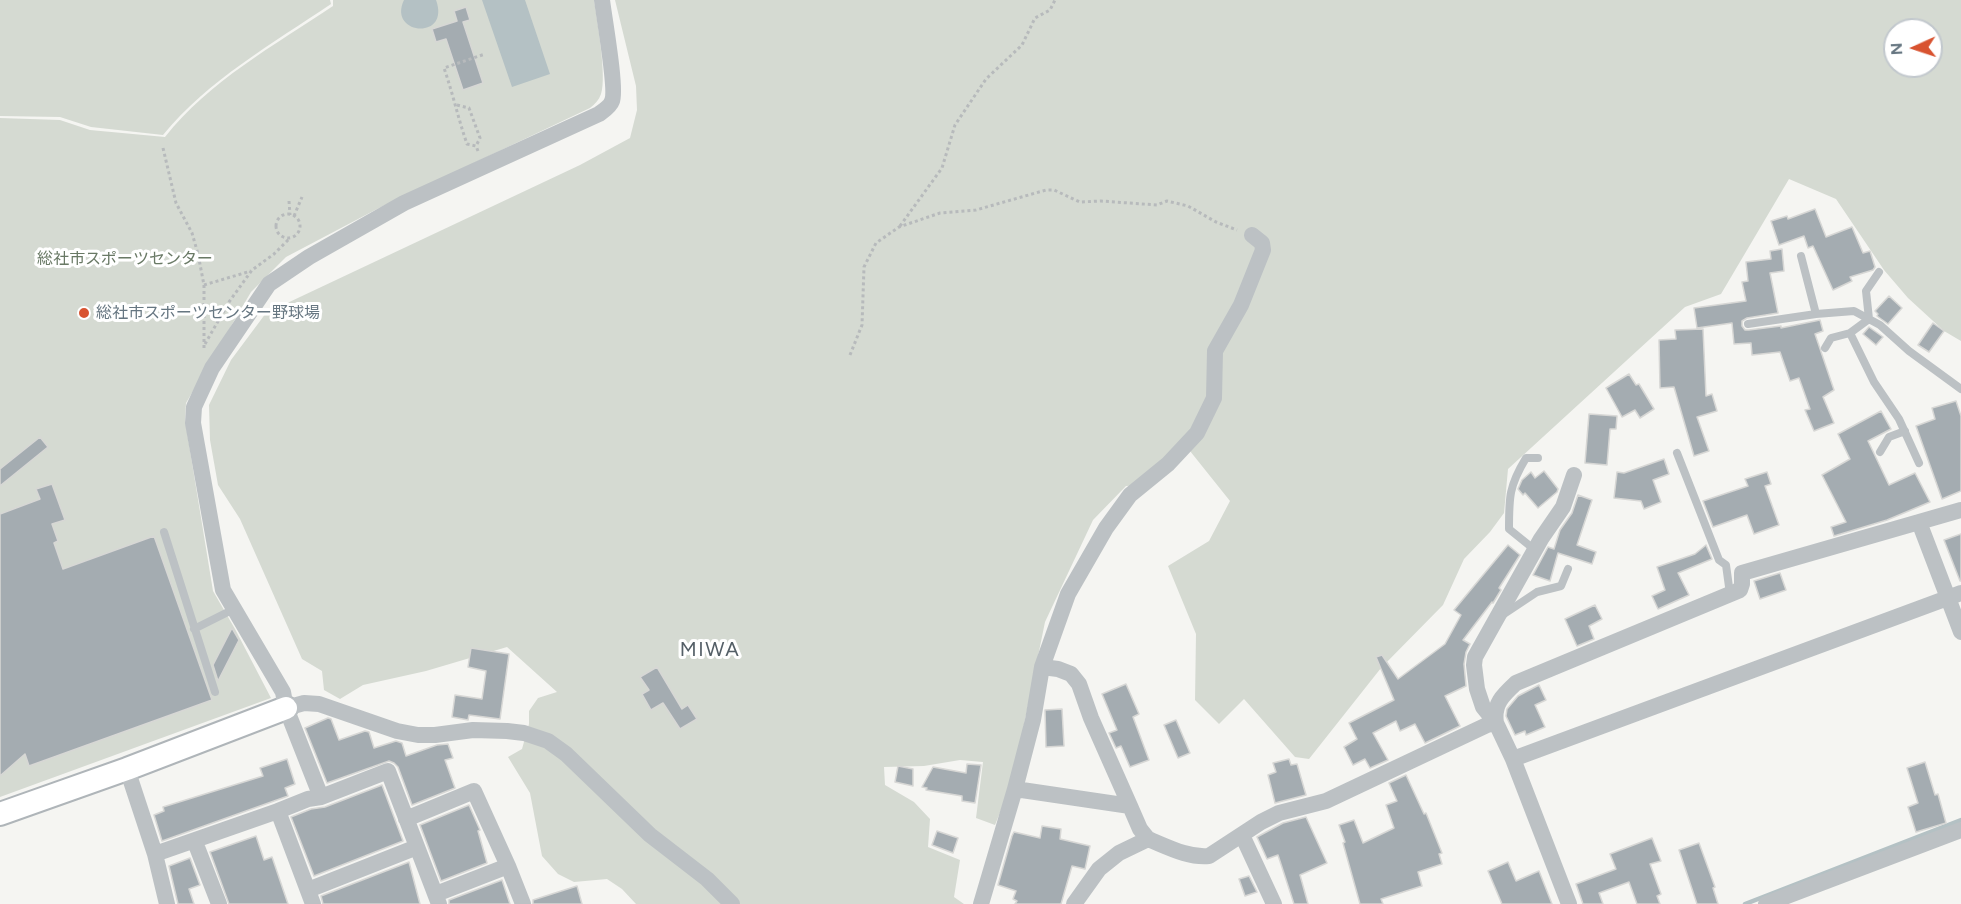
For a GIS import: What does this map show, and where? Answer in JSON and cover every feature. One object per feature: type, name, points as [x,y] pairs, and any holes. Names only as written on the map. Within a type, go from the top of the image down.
[{"type":"street","points":[[321,797],[286,708],[283,692],[223,590],[193,423],[194,407],[216,362],[268,284],[309,257],[394,208],[599,114],[613,100],[613,81],[602,0]]},
{"type":"street","points":[[981,904],[1016,789],[1033,720],[1042,667],[1068,594],[1112,519],[1130,495],[1168,464],[1197,433],[1214,398],[1215,351],[1241,305],[1263,250],[1262,243],[1252,235]]},
{"type":"street","points":[[1569,904],[1513,759],[1496,723],[1483,707],[1474,664],[1475,657],[1535,550],[1563,507],[1574,475]]},
{"type":"street","points":[[1496,723],[1498,701],[1516,683],[1740,590],[1742,573],[1961,510]]},
{"type":"street","points":[[1919,522],[1955,596],[1961,632]]},
{"type":"street","points":[[1513,759],[1955,596]]},
{"type":"street","points":[[1053,636],[1059,658],[1079,684],[1091,718],[1140,829],[1148,839],[1185,854],[1199,857],[1209,856],[1279,813],[1326,801],[1487,725],[1496,723]]},
{"type":"street","points":[[1042,667],[1058,669],[1071,674]]},
{"type":"street","points":[[0,814],[128,769],[286,708],[304,704],[319,704],[397,731],[418,735],[472,730],[507,731],[524,733],[548,741],[566,754],[650,835],[707,879],[732,904]]},
{"type":"street","points":[[128,769],[155,854],[167,904]]},
{"type":"street","points":[[155,854],[195,842],[388,771],[438,899],[508,866]]},
{"type":"street","points":[[1016,789],[1130,806]]},
{"type":"street","points":[[406,819],[474,791],[523,904]]},
{"type":"street","points":[[278,811],[311,897],[417,847]]},
{"type":"street","points":[[1766,904],[1961,830]]},
{"type":"street","points":[[1242,835],[1274,904]]},
{"type":"street","points":[[1074,904],[1099,869],[1119,853],[1148,839]]},
{"type":"street","points":[[195,842],[219,904]]},
{"type":"lane","points":[[1801,256],[1816,314]]},
{"type":"lane","points":[[1869,319],[1866,291],[1879,272]]},
{"type":"lane","points":[[1748,324],[1854,311],[1880,325],[1909,351],[1961,389]]},
{"type":"lane","points":[[1825,348],[1831,338],[1850,333],[1869,319]]},
{"type":"lane","points":[[1850,333],[1874,382],[1899,419],[1919,463]]},
{"type":"lane","points":[[1880,452],[1889,437],[1905,431]]},
{"type":"lane","points":[[1677,453],[1719,560],[1726,565],[1730,594]]},
{"type":"lane","points":[[1535,550],[1509,529],[1509,502],[1514,479],[1526,458],[1538,458]]},
{"type":"lane","points":[[164,532],[215,692]]},
{"type":"lane","points":[[1498,618],[1537,592],[1561,586],[1568,569]]},
{"type":"lane","points":[[194,629],[234,609]]},
{"type":"path","points":[[899,227],[942,168],[955,125],[986,79],[1022,45],[1035,18],[1050,9],[1055,0]]},
{"type":"path","points":[[476,146],[467,144],[444,68],[485,54]]},
{"type":"path","points":[[457,105],[470,108],[480,138],[476,146],[484,166]]},
{"type":"path","points":[[163,148],[176,203],[192,233],[198,254],[204,285],[204,350],[216,362]]},
{"type":"path","points":[[850,355],[862,325],[864,267],[876,243],[899,227],[940,213],[976,210],[1046,190],[1054,190],[1080,202],[1101,201],[1156,206],[1167,201],[1188,206],[1216,222],[1252,235]]},
{"type":"path","points":[[292,215],[302,197]]},
{"type":"path","points":[[204,345],[229,302],[252,270],[274,254],[290,237],[295,236],[299,229],[299,222],[292,215],[289,201]]},
{"type":"path","points":[[290,237],[280,235],[276,225],[283,216],[292,215]]},
{"type":"path","points":[[204,285],[252,270]]},
{"type":"green space","points":[[0,0],[330,0],[331,4],[220,80],[181,115],[163,135],[91,127],[60,117],[0,116]]},
{"type":"green space","name":"総社市スポーツセンター","points":[[333,0],[594,0],[603,75],[601,94],[590,108],[379,208],[286,257],[251,292],[186,403],[185,420],[213,591],[271,698],[0,797],[0,118],[60,120],[90,130],[165,137],[182,117],[222,81],[333,6]]},
{"type":"green space","points":[[615,0],[1961,0],[1961,341],[1944,331],[1908,298],[1884,270],[1836,199],[1789,179],[1721,294],[1685,307],[1508,469],[1504,513],[1490,532],[1464,559],[1443,605],[1381,668],[1309,759],[1295,757],[1244,699],[1219,724],[1195,700],[1196,634],[1168,566],[1209,541],[1230,501],[1190,451],[1153,485],[1126,486],[1093,520],[1045,622],[1012,783],[995,825],[976,818],[983,762],[960,760],[924,766],[884,767],[885,785],[914,802],[930,819],[928,847],[960,860],[954,897],[964,904],[636,904],[622,889],[607,879],[574,882],[558,874],[542,856],[530,793],[508,757],[522,749],[529,724],[529,711],[538,698],[557,692],[507,647],[426,671],[363,685],[340,699],[324,690],[322,671],[302,659],[240,519],[218,485],[210,440],[209,405],[231,360],[266,313],[580,165],[630,138],[637,110],[636,86]]},
{"type":"shaded area","points":[[404,0],[436,0],[438,13],[435,22],[428,27],[411,26],[404,21],[401,12]]},
{"type":"shaded area","points":[[482,0],[525,0],[550,74],[512,87]]},
{"type":"building","points":[[466,7],[470,20],[463,22],[483,83],[463,90],[446,39],[436,42],[432,29],[457,21],[454,11]]},
{"type":"building","points":[[1815,209],[1826,237],[1852,227],[1863,253],[1870,251],[1875,267],[1873,270],[1850,277],[1852,281],[1833,290],[1813,246],[1808,248],[1804,236],[1779,245],[1771,221],[1787,216],[1788,219]]},
{"type":"building","points":[[1782,249],[1784,271],[1770,273],[1778,313],[1747,318],[1742,321],[1742,326],[1745,330],[1781,326],[1781,328],[1820,320],[1823,331],[1815,334],[1834,390],[1823,397],[1834,423],[1814,431],[1805,410],[1810,409],[1799,378],[1790,381],[1780,352],[1752,355],[1751,343],[1734,344],[1732,323],[1697,328],[1694,308],[1746,301],[1742,282],[1748,281],[1746,262],[1771,259],[1770,251]]},
{"type":"building","points":[[1889,296],[1902,308],[1888,324],[1877,316],[1875,311]]},
{"type":"building","points":[[1933,323],[1944,331],[1929,352],[1918,345]]},
{"type":"building","points":[[1869,327],[1883,337],[1876,345],[1863,334]]},
{"type":"building","points":[[1703,329],[1706,396],[1712,394],[1717,411],[1697,417],[1709,451],[1694,456],[1674,387],[1660,388],[1659,340],[1676,339],[1675,330]]},
{"type":"building","points":[[1629,374],[1636,385],[1639,384],[1654,409],[1640,418],[1635,410],[1622,417],[1606,388]]},
{"type":"building","points":[[1956,401],[1961,416],[1961,491],[1942,499],[1916,426],[1935,419],[1932,408]]},
{"type":"building","points":[[1881,411],[1891,429],[1868,441],[1889,485],[1915,473],[1930,502],[1887,520],[1834,536],[1831,527],[1846,522],[1822,475],[1850,459],[1838,434]]},
{"type":"building","points":[[1589,414],[1617,416],[1616,429],[1610,429],[1607,465],[1585,463]]},
{"type":"building","points":[[40,437],[48,447],[0,486],[0,469]]},
{"type":"building","points":[[1664,459],[1669,474],[1653,480],[1661,502],[1644,509],[1641,501],[1614,498],[1617,472],[1624,473]]},
{"type":"building","points":[[1544,471],[1558,489],[1538,508],[1525,493],[1523,495],[1518,489],[1522,480],[1531,472],[1535,478]]},
{"type":"building","points":[[1767,472],[1771,484],[1765,486],[1779,525],[1754,534],[1747,515],[1713,527],[1703,501],[1748,486],[1745,479]]},
{"type":"building","points":[[52,484],[65,520],[52,524],[58,541],[54,543],[63,569],[154,536],[212,700],[29,766],[25,754],[0,776],[0,514],[40,499],[36,489]]},
{"type":"building","points":[[1578,495],[1592,500],[1577,545],[1596,552],[1592,564],[1558,553],[1550,581],[1533,575],[1548,547],[1554,549],[1560,530],[1572,513]]},
{"type":"building","points":[[1961,534],[1961,581],[1960,581],[1944,540]]},
{"type":"building","points":[[1508,545],[1520,555],[1499,588],[1501,590],[1493,603],[1463,640],[1470,644],[1464,664],[1466,686],[1445,696],[1460,726],[1425,743],[1415,724],[1400,731],[1396,721],[1373,733],[1388,760],[1370,768],[1365,759],[1353,765],[1344,747],[1357,739],[1349,723],[1394,700],[1376,657],[1382,655],[1398,679],[1445,644],[1461,615],[1454,610]]},
{"type":"building","points":[[1706,545],[1712,559],[1678,573],[1689,595],[1658,609],[1652,596],[1665,590],[1657,567],[1695,554]]},
{"type":"building","points":[[1780,573],[1786,590],[1760,599],[1754,581]]},
{"type":"building","points":[[1595,605],[1602,619],[1589,626],[1594,639],[1577,646],[1565,619]]},
{"type":"building","points":[[232,628],[239,640],[218,681],[213,665]]},
{"type":"building","points":[[471,648],[509,654],[500,719],[469,715],[468,720],[452,717],[455,695],[482,699],[486,671],[468,667]]},
{"type":"building","points":[[657,667],[682,709],[688,705],[697,719],[680,729],[663,703],[651,710],[642,694],[649,690],[640,677]]},
{"type":"building","points":[[1126,684],[1139,714],[1133,717],[1149,760],[1130,767],[1121,746],[1116,748],[1109,733],[1117,730],[1102,694]]},
{"type":"building","points":[[1539,685],[1546,700],[1535,705],[1545,727],[1526,735],[1525,731],[1515,735],[1506,716],[1507,709],[1518,696]]},
{"type":"building","points":[[1062,709],[1064,746],[1046,747],[1045,710]]},
{"type":"building","points":[[328,718],[331,719],[339,740],[365,731],[369,732],[374,748],[396,741],[402,743],[406,756],[437,745],[448,744],[453,758],[445,760],[455,788],[412,805],[398,767],[389,761],[327,783],[305,728]]},
{"type":"building","points":[[1176,720],[1190,753],[1178,758],[1164,725]]},
{"type":"building","points":[[287,759],[295,784],[285,788],[288,796],[162,841],[154,815],[164,811],[163,807],[263,776],[260,768]]},
{"type":"building","points":[[1289,759],[1291,765],[1297,764],[1306,795],[1275,803],[1268,775],[1276,772],[1273,763]]},
{"type":"building","points":[[1925,762],[1935,795],[1938,794],[1946,823],[1916,832],[1908,807],[1918,803],[1907,768]]},
{"type":"building","points":[[967,764],[981,765],[975,803],[962,801],[962,796],[926,790],[927,788],[922,787],[933,767],[966,773]]},
{"type":"building","points":[[898,766],[913,769],[913,786],[895,782]]},
{"type":"building","points":[[1406,775],[1424,814],[1426,813],[1442,853],[1439,854],[1442,864],[1418,872],[1422,886],[1381,899],[1383,904],[1360,904],[1339,825],[1354,820],[1363,843],[1394,828],[1386,805],[1397,801],[1389,783]]},
{"type":"building","points":[[382,785],[403,841],[314,876],[291,817],[311,809],[325,807]]},
{"type":"building","points":[[469,805],[480,830],[478,831],[487,863],[441,881],[420,825]]},
{"type":"building","points":[[1306,817],[1327,863],[1300,875],[1308,904],[1294,904],[1278,855],[1267,859],[1257,837],[1283,823]]},
{"type":"building","points":[[1042,826],[1061,829],[1060,839],[1090,846],[1085,869],[1072,866],[1061,904],[1015,904],[1017,901],[1013,899],[1016,891],[998,885],[1012,836],[1014,832],[1040,838]]},
{"type":"building","points":[[937,831],[958,838],[953,853],[932,845]]},
{"type":"building","points":[[256,836],[264,860],[272,857],[288,904],[229,904],[210,852]]},
{"type":"building","points":[[1652,838],[1661,861],[1650,864],[1661,894],[1657,896],[1660,904],[1637,904],[1629,882],[1599,893],[1603,904],[1583,904],[1576,884],[1616,869],[1610,854]]},
{"type":"building","points":[[1699,843],[1715,887],[1713,888],[1718,904],[1697,904],[1679,850]]},
{"type":"building","points":[[190,858],[200,885],[189,889],[194,904],[178,904],[169,866]]},
{"type":"building","points":[[409,862],[420,904],[323,904],[321,896]]},
{"type":"building","points":[[1508,862],[1516,881],[1539,871],[1552,904],[1502,904],[1488,871]]},
{"type":"building","points":[[1249,876],[1257,892],[1245,896],[1239,879]]},
{"type":"building","points":[[502,880],[510,904],[449,904],[449,900]]},
{"type":"building","points":[[577,886],[582,904],[533,904],[533,900]]},
{"type":"waterway","points":[[1745,904],[1961,820]]},
{"type":"place","name":"総社市スポーツセンター野球場","points":[[84,313]]},
{"type":"district","name":"MIWA","points":[[710,650]]}]
